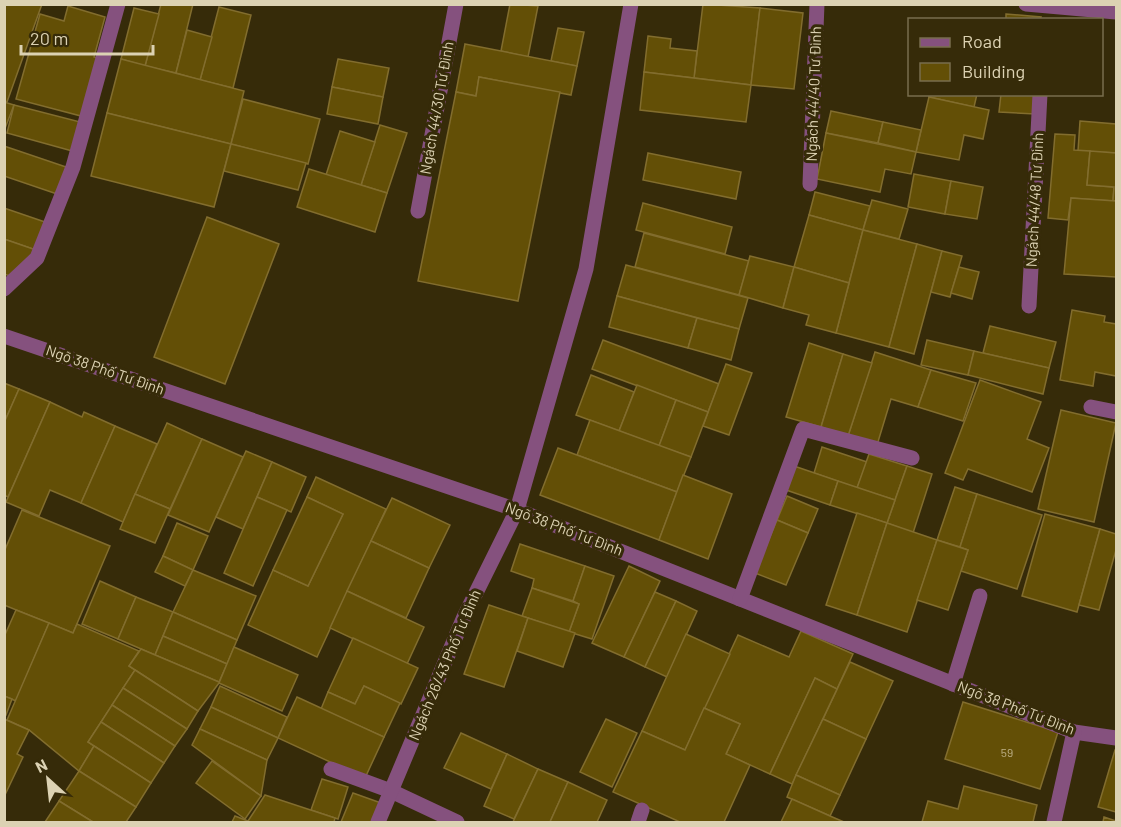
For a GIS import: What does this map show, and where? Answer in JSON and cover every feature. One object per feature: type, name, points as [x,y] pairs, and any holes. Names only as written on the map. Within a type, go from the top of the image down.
[{"type":"street","points":[[4,289],[37,258],[73,167],[118,4]]},
{"type":"street","name":"Ngách 44/30 Tư Đình","points":[[418,211],[456,4]]},
{"type":"street","name":"Ngách 26/43 Phố Tư Đình","points":[[378,822],[464,617],[517,510],[586,269],[631,4]]},
{"type":"street","name":"Ngách 44/40 Tư Đình","points":[[810,184],[817,4]]},
{"type":"street","points":[[1026,4],[1045,13],[1116,12]]},
{"type":"street","name":"Ngách 44/48 Tư Đình","points":[[1029,306],[1040,96]]},
{"type":"street","name":"Ngõ 38 Phố Tư Đình","points":[[4,336],[517,510],[1074,732],[1116,738]]},
{"type":"street","points":[[1091,407],[1116,412]]},
{"type":"street","points":[[740,599],[803,429],[912,458]]},
{"type":"street","points":[[954,684],[980,596]]},
{"type":"street","points":[[1054,822],[1074,732]]},
{"type":"street","points":[[331,769],[391,791],[457,822]]},
{"type":"building","points":[[4,4],[42,4],[7,102],[4,102]]},
{"type":"building","points":[[161,4],[193,4],[176,73],[145,66]]},
{"type":"building","points":[[510,4],[538,6],[528,57],[501,51]]},
{"type":"building","points":[[703,4],[760,8],[751,85],[694,78]]},
{"type":"building","points":[[68,6],[105,17],[94,57],[102,59],[81,116],[16,99],[40,14],[64,21]]},
{"type":"building","points":[[219,7],[251,15],[233,88],[200,80]]},
{"type":"building","points":[[134,8],[159,14],[145,66],[121,59]]},
{"type":"building","points":[[760,8],[803,13],[794,89],[751,85]]},
{"type":"building","points":[[1006,14],[1041,17],[1041,18],[1006,18]]},
{"type":"building","points":[[558,28],[584,32],[577,66],[551,61]]},
{"type":"building","points":[[187,30],[212,37],[200,80],[176,73]]},
{"type":"building","points":[[648,36],[671,39],[670,48],[697,51],[694,78],[644,72]]},
{"type":"building","points":[[465,44],[577,66],[571,95],[479,77],[476,96],[456,92]]},
{"type":"building","points":[[121,59],[244,91],[231,144],[107,113]]},
{"type":"building","points":[[338,59],[389,68],[383,97],[332,87]]},
{"type":"building","points":[[644,72],[751,85],[746,122],[640,110]]},
{"type":"building","points":[[479,77],[560,92],[518,301],[418,281],[456,92],[476,96]]},
{"type":"building","points":[[332,87],[383,97],[378,124],[327,114]]},
{"type":"building","points":[[929,96],[977,96],[974,107]]},
{"type":"building","points":[[1001,96],[1036,96],[1035,114],[999,112]]},
{"type":"building","points":[[929,97],[989,110],[983,139],[964,135],[959,160],[916,152]]},
{"type":"building","points":[[243,99],[320,119],[308,164],[231,144]]},
{"type":"building","points":[[4,102],[14,105],[4,131]]},
{"type":"building","points":[[14,105],[84,123],[76,152],[7,133]]},
{"type":"building","points":[[831,111],[883,122],[878,143],[826,133]]},
{"type":"building","points":[[107,113],[231,144],[214,207],[91,176]]},
{"type":"building","points":[[1080,121],[1116,124],[1116,153],[1078,151]]},
{"type":"building","points":[[883,122],[921,130],[916,152],[878,143]]},
{"type":"building","points":[[380,125],[407,133],[387,193],[361,185]]},
{"type":"building","points":[[340,131],[375,142],[361,185],[326,175]]},
{"type":"building","points":[[826,133],[916,152],[911,174],[885,169],[880,192],[817,179]]},
{"type":"building","points":[[1055,134],[1075,135],[1074,150],[1090,151],[1087,185],[1114,187],[1113,201],[1071,198],[1068,220],[1048,218]]},
{"type":"building","points":[[231,144],[306,163],[298,190],[224,171]]},
{"type":"building","points":[[4,146],[69,168],[60,195],[4,176]]},
{"type":"building","points":[[1090,151],[1116,153],[1116,201],[1113,201],[1114,187],[1087,185]]},
{"type":"building","points":[[648,153],[741,172],[736,199],[643,180]]},
{"type":"building","points":[[309,169],[387,193],[375,232],[297,207]]},
{"type":"building","points":[[914,174],[951,181],[945,214],[908,207]]},
{"type":"building","points":[[951,181],[983,187],[977,219],[945,214]]},
{"type":"building","points":[[815,192],[870,206],[863,230],[809,215]]},
{"type":"building","points":[[1071,198],[1116,201],[1116,277],[1064,274]]},
{"type":"building","points":[[872,200],[908,209],[899,239],[863,230]]},
{"type":"building","points":[[643,203],[732,227],[725,254],[636,230]]},
{"type":"building","points":[[4,208],[45,222],[36,250],[4,239]]},
{"type":"building","points":[[809,215],[863,230],[849,283],[794,267]]},
{"type":"building","points":[[207,217],[279,244],[225,384],[154,357]]},
{"type":"building","points":[[863,230],[917,244],[889,347],[836,333]]},
{"type":"building","points":[[644,233],[749,261],[739,295],[635,267]]},
{"type":"building","points":[[4,239],[36,250],[13,277],[4,274]]},
{"type":"building","points":[[917,244],[942,251],[914,354],[889,347]]},
{"type":"building","points":[[942,251],[962,256],[950,297],[931,292]]},
{"type":"building","points":[[750,256],[794,267],[783,308],[739,295]]},
{"type":"building","points":[[626,265],[748,298],[739,329],[617,296]]},
{"type":"building","points":[[794,267],[849,283],[836,333],[806,325],[809,315],[783,308]]},
{"type":"building","points":[[959,267],[979,272],[972,299],[951,293]]},
{"type":"building","points":[[617,296],[697,318],[688,348],[609,327]]},
{"type":"building","points":[[1072,310],[1105,316],[1104,322],[1116,324],[1116,376],[1095,372],[1093,386],[1060,380]]},
{"type":"building","points":[[697,318],[739,329],[731,360],[688,348]]},
{"type":"building","points":[[990,326],[1056,342],[1049,368],[983,353]]},
{"type":"building","points":[[603,340],[719,384],[708,412],[592,369]]},
{"type":"building","points":[[927,340],[974,351],[968,375],[921,365]]},
{"type":"building","points":[[809,343],[843,354],[821,427],[786,417]]},
{"type":"building","points":[[974,351],[1049,368],[1043,394],[968,375]]},
{"type":"building","points":[[875,352],[931,370],[918,407],[891,399],[877,445],[848,436]]},
{"type":"building","points":[[843,354],[872,363],[848,436],[821,427]]},
{"type":"building","points":[[726,364],[752,373],[729,435],[703,426]]},
{"type":"building","points":[[931,370],[976,383],[963,421],[918,407]]},
{"type":"building","points":[[591,375],[634,392],[619,431],[576,415]]},
{"type":"building","points":[[980,380],[1041,402],[1027,439],[1049,448],[1032,492],[968,469],[963,480],[945,473]]},
{"type":"building","points":[[4,383],[19,389],[4,423]]},
{"type":"building","points":[[637,385],[676,400],[659,446],[619,431]]},
{"type":"building","points":[[19,389],[50,402],[8,497],[4,495],[4,423]]},
{"type":"building","points":[[676,400],[708,412],[691,457],[659,446]]},
{"type":"building","points":[[50,402],[82,417],[84,412],[115,426],[81,503],[50,490],[39,516],[6,502]]},
{"type":"building","points":[[1061,410],[1116,423],[1094,522],[1038,509]]},
{"type":"building","points":[[590,420],[691,457],[677,492],[577,455]]},
{"type":"building","points":[[167,423],[202,439],[170,509],[135,494]]},
{"type":"building","points":[[115,426],[157,444],[123,522],[81,503]]},
{"type":"building","points":[[202,439],[243,457],[209,532],[168,515]]},
{"type":"building","points":[[822,447],[867,462],[857,488],[814,473]]},
{"type":"building","points":[[558,448],[677,492],[659,540],[540,495]]},
{"type":"building","points":[[246,451],[272,462],[243,529],[216,517]]},
{"type":"building","points":[[869,454],[907,466],[895,500],[857,488]]},
{"type":"building","points":[[272,462],[306,477],[291,512],[257,497]]},
{"type":"building","points":[[794,466],[838,481],[830,505],[786,490]]},
{"type":"building","points":[[907,466],[932,474],[913,533],[887,523]]},
{"type":"building","points":[[683,475],[732,494],[708,559],[659,540]]},
{"type":"building","points":[[316,477],[386,509],[317,657],[248,625],[273,570],[308,586],[343,514],[307,497]]},
{"type":"building","points":[[838,481],[895,500],[887,523],[830,505]]},
{"type":"building","points":[[955,487],[977,494],[960,547],[937,540]]},
{"type":"building","points":[[135,494],[170,509],[155,543],[120,529]]},
{"type":"building","points":[[977,494],[1042,515],[1017,589],[961,571],[968,550],[960,547]]},
{"type":"building","points":[[787,496],[818,509],[808,533],[777,520]]},
{"type":"building","points":[[257,497],[287,510],[253,586],[224,573]]},
{"type":"building","points":[[307,497],[343,514],[308,586],[273,570]]},
{"type":"building","points":[[392,498],[450,525],[429,568],[371,541]]},
{"type":"building","points":[[22,510],[110,546],[73,633],[4,605],[4,552]]},
{"type":"building","points":[[857,513],[887,523],[857,615],[826,605]]},
{"type":"building","points":[[1045,514],[1100,529],[1077,612],[1022,596]]},
{"type":"building","points":[[777,520],[808,533],[786,585],[755,573]]},
{"type":"building","points":[[177,523],[208,536],[193,570],[163,556]]},
{"type":"building","points":[[887,523],[937,540],[907,632],[857,615]]},
{"type":"building","points":[[1100,529],[1116,534],[1116,550],[1099,610],[1079,605]]},
{"type":"building","points":[[937,540],[968,550],[948,610],[917,600]]},
{"type":"building","points":[[371,541],[429,568],[406,618],[347,591]]},
{"type":"building","points":[[520,544],[585,566],[573,601],[532,588],[534,579],[511,571]]},
{"type":"building","points":[[163,556],[193,570],[185,586],[155,572]]},
{"type":"building","points":[[585,566],[614,576],[592,639],[569,632],[579,604],[573,601]]},
{"type":"building","points":[[629,566],[660,581],[624,657],[592,643]]},
{"type":"building","points":[[193,570],[256,596],[237,640],[173,612]]},
{"type":"building","points":[[100,581],[136,597],[118,639],[82,624]]},
{"type":"building","points":[[532,588],[579,604],[569,632],[522,616]]},
{"type":"building","points":[[347,591],[424,627],[407,664],[330,628]]},
{"type":"building","points":[[655,592],[676,601],[645,667],[624,657]]},
{"type":"building","points":[[136,597],[173,612],[155,655],[118,639]]},
{"type":"building","points":[[676,601],[697,611],[667,677],[645,667]]},
{"type":"building","points":[[489,605],[528,618],[504,687],[464,674]]},
{"type":"building","points":[[16,610],[49,623],[16,701],[4,696],[4,637]]},
{"type":"building","points":[[173,612],[237,640],[227,664],[163,636]]},
{"type":"building","points":[[528,618],[575,633],[563,667],[517,651]]},
{"type":"building","points":[[49,623],[73,633],[77,624],[139,651],[129,666],[135,670],[88,742],[94,746],[79,771],[29,730],[7,720]]},
{"type":"building","points":[[801,631],[853,654],[837,689],[815,678],[770,774],[726,754],[740,724],[704,708],[738,635],[789,657]]},
{"type":"building","points":[[686,634],[730,654],[685,750],[642,731]]},
{"type":"building","points":[[163,636],[227,664],[219,682],[155,655]]},
{"type":"building","points":[[353,638],[418,668],[401,704],[364,686],[355,704],[328,692]]},
{"type":"building","points":[[234,647],[298,675],[282,711],[219,683]]},
{"type":"building","points":[[141,649],[219,683],[198,711],[129,666]]},
{"type":"building","points":[[850,662],[893,681],[866,739],[823,719]]},
{"type":"building","points":[[135,670],[198,711],[187,729],[123,688]]},
{"type":"building","points":[[815,678],[837,689],[792,784],[770,774]]},
{"type":"building","points":[[220,686],[287,717],[278,738],[211,707]]},
{"type":"building","points":[[364,686],[400,703],[384,737],[321,709],[328,692],[355,704]]},
{"type":"building","points":[[123,688],[187,729],[175,746],[112,705]]},
{"type":"building","points":[[4,696],[12,699],[6,715],[4,714]]},
{"type":"building","points":[[297,697],[384,737],[365,778],[278,738]]},
{"type":"building","points":[[963,702],[1058,732],[1040,789],[945,759]]},
{"type":"building","points":[[112,705],[175,746],[164,763],[101,722]]},
{"type":"building","points":[[211,707],[278,738],[267,760],[200,729]]},
{"type":"building","points":[[704,708],[740,724],[726,754],[750,765],[724,822],[680,822],[613,792],[642,731],[685,750]]},
{"type":"building","points":[[4,719],[29,730],[17,754],[23,757],[4,797]]},
{"type":"building","points":[[606,719],[637,733],[612,787],[580,772]]},
{"type":"building","points":[[823,719],[866,739],[840,795],[796,775]]},
{"type":"building","points":[[101,722],[164,763],[151,783],[88,742]]},
{"type":"building","points":[[200,729],[267,760],[261,796],[192,745]]},
{"type":"building","points":[[461,733],[507,754],[491,789],[444,768]]},
{"type":"building","points":[[94,746],[151,783],[136,807],[79,771]]},
{"type":"building","points":[[1116,750],[1116,812],[1098,807]]},
{"type":"building","points":[[507,754],[538,769],[514,819],[484,806]]},
{"type":"building","points":[[212,761],[261,796],[245,819],[196,783]]},
{"type":"building","points":[[538,769],[568,782],[550,822],[513,822]]},
{"type":"building","points":[[79,771],[136,807],[126,822],[93,822],[59,801]]},
{"type":"building","points":[[796,775],[840,795],[830,816],[787,797]]},
{"type":"building","points":[[322,779],[348,787],[338,819],[311,810]]},
{"type":"building","points":[[568,782],[607,800],[597,822],[550,822]]},
{"type":"building","points":[[964,786],[1037,805],[1033,822],[922,822],[928,801],[958,809]]},
{"type":"building","points":[[353,793],[381,803],[373,822],[341,822]]},
{"type":"building","points":[[265,795],[335,818],[334,822],[232,822],[235,816],[248,821]]},
{"type":"building","points":[[792,799],[830,816],[844,822],[781,822]]},
{"type":"building","points":[[59,801],[93,822],[45,822]]},
{"type":"building","points":[[1104,817],[1116,821],[1116,822],[1103,822]]}]
